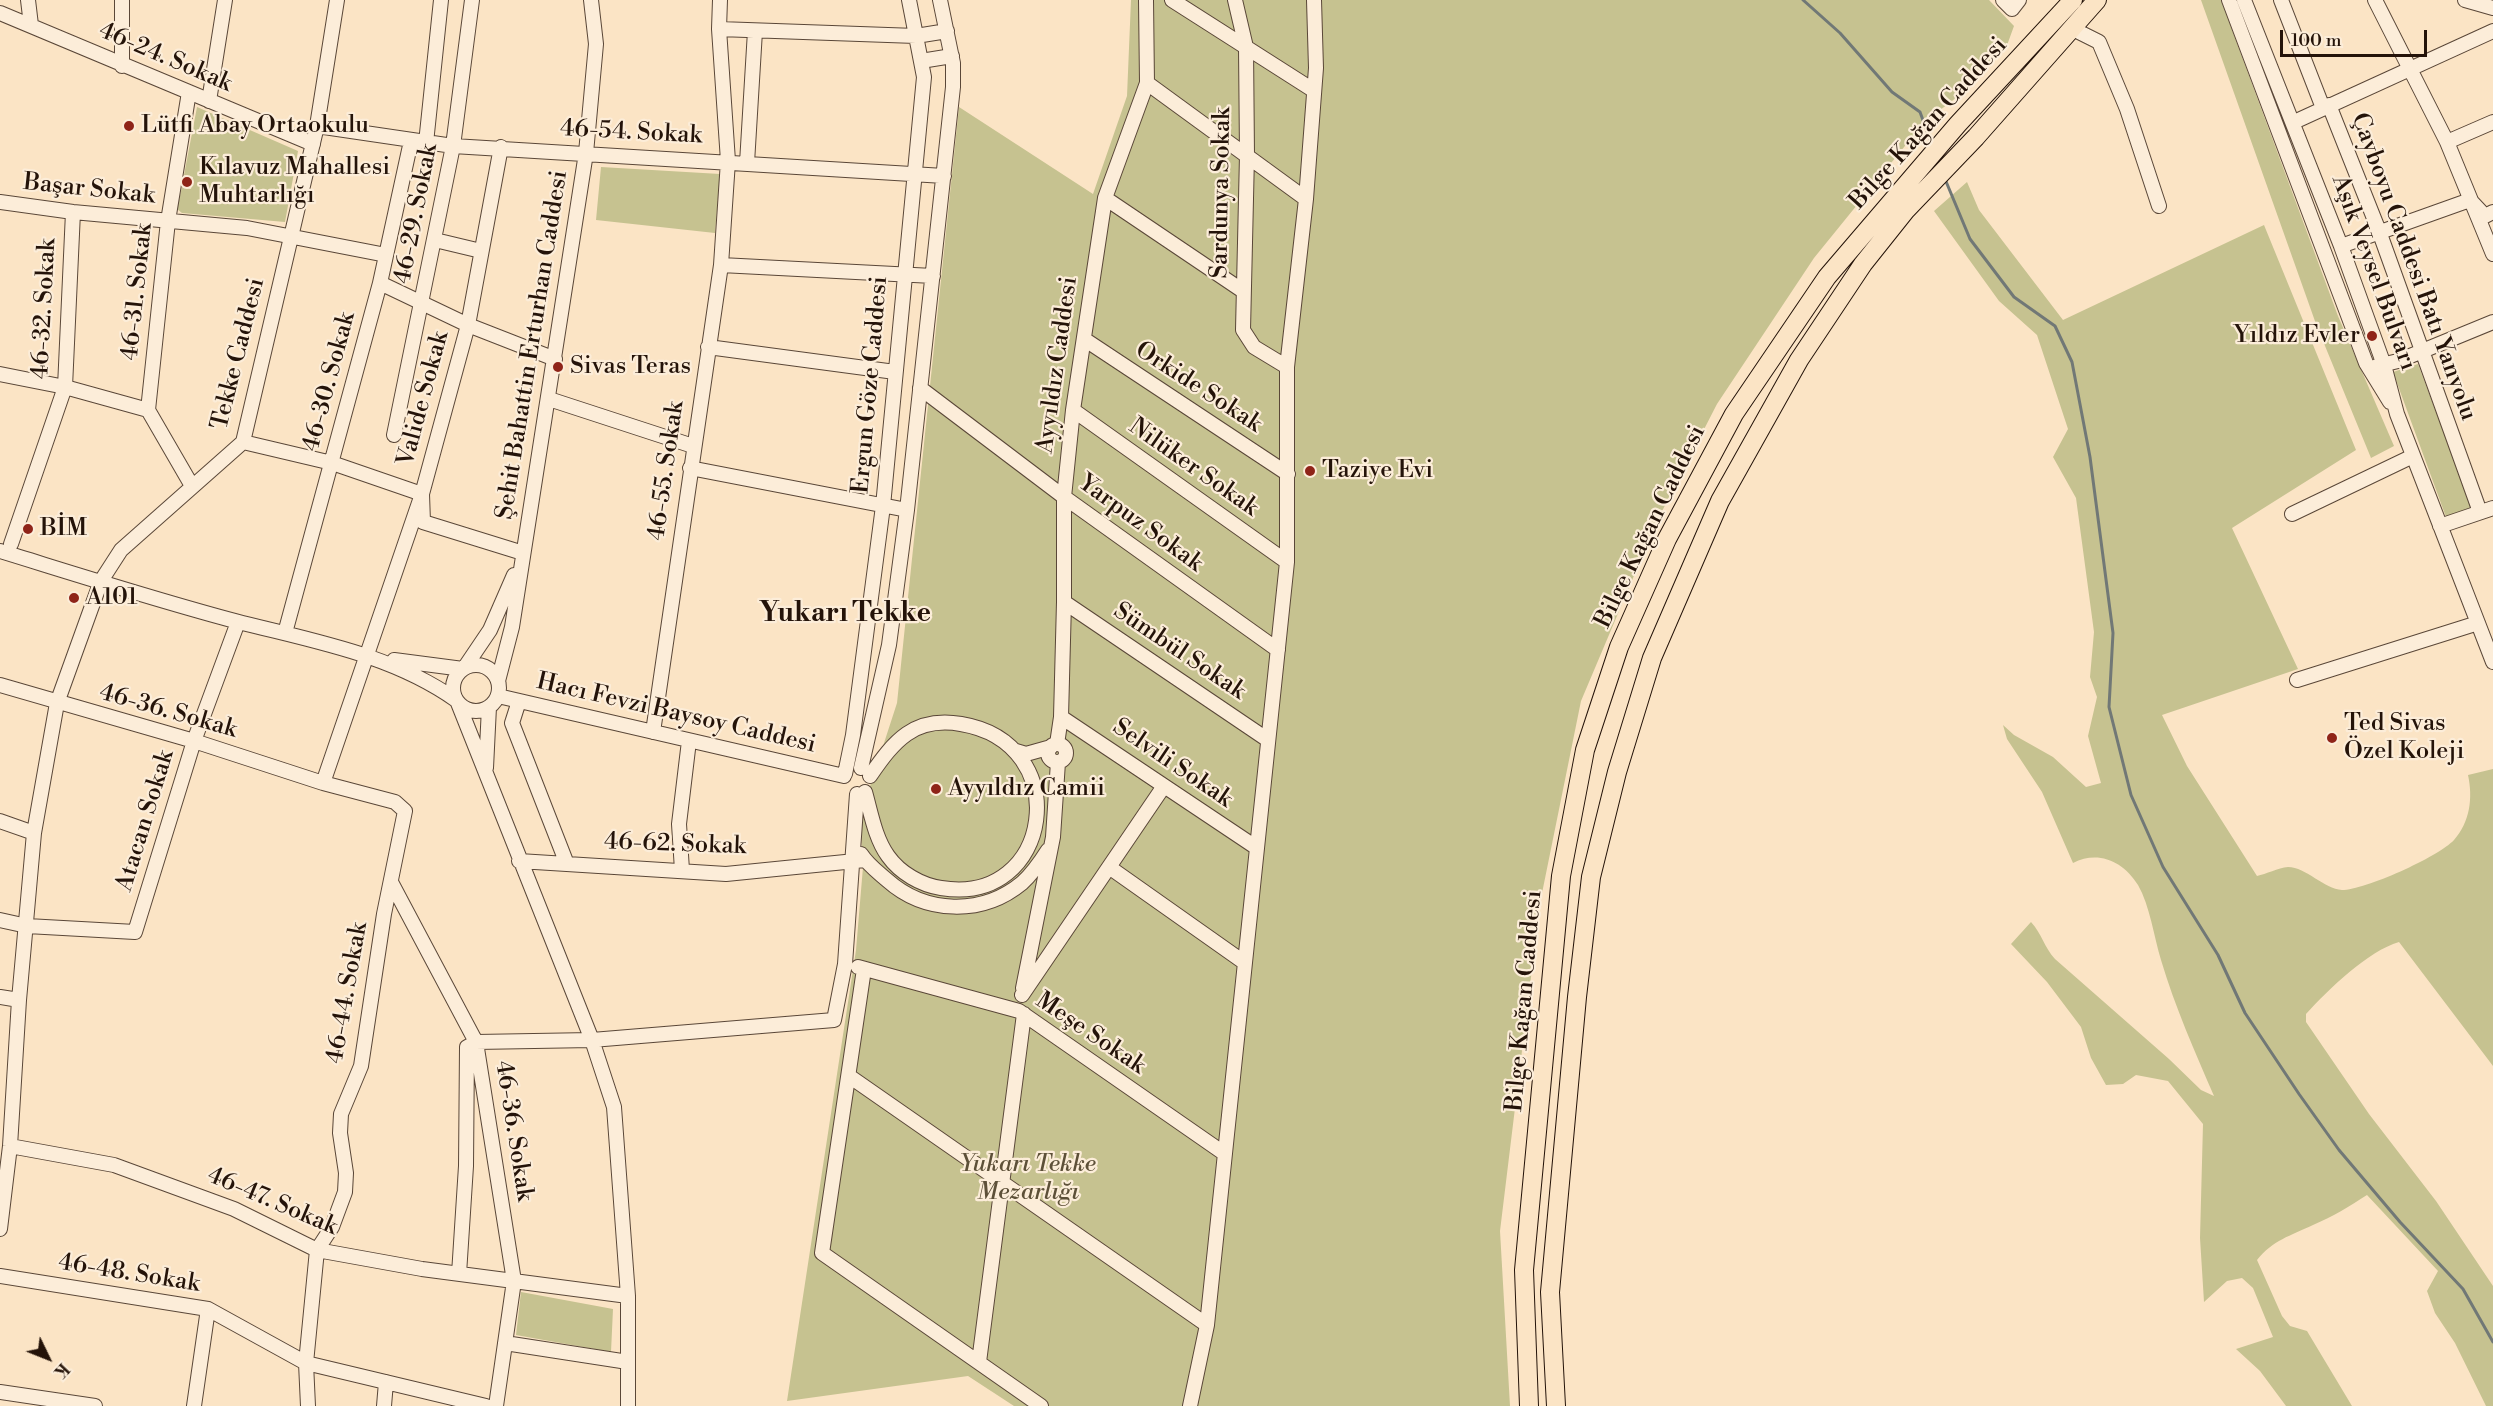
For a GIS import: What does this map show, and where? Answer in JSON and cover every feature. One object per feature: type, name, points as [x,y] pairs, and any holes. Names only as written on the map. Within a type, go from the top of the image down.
[{"type":"main road","name":"Bilge Kağan Caddesi","points":[[1556,1406],[1550,1293],[1577,997],[1591,877],[1617,771],[1652,658],[1720,501],[1800,360],[1958,124],[2073,0]]},
{"type":"main road","name":"Bilge Kağan Caddesi","points":[[1529,1406],[1524,1270],[1561,876],[1585,750],[1619,647],[1657,560],[1734,414],[1827,278],[1916,186],[1976,136],[2097,0]]},
{"type":"street","points":[[28,0],[31,25]]},
{"type":"street","points":[[122,0],[122,66]]},
{"type":"street","points":[[209,101],[225,0]]},
{"type":"street","name":"Tekke Caddesi","points":[[0,1229],[10,1146],[19,1000],[34,833],[57,703],[101,581],[121,550],[243,442],[317,126],[336,0]]},
{"type":"street","name":"46-29. Sokak","points":[[426,143],[441,0]]},
{"type":"street","name":"46-29. Sokak","points":[[394,435],[423,302],[453,146],[472,0]]},
{"type":"street","name":"Şehit Bahattin Erturhan Caddesi","points":[[498,681],[512,627],[586,153],[596,44],[591,0]]},
{"type":"street","name":"46-55. Sokak","points":[[653,732],[721,265],[728,161],[719,29],[720,0]]},
{"type":"street","name":"Ergun Göze Caddesi","points":[[845,775],[866,640],[883,506],[924,78],[909,0]]},
{"type":"street","name":"Ergun Göze Caddesi","points":[[865,772],[889,645],[907,510],[953,87],[952,56],[940,0]]},
{"type":"street","name":"Ayyıldız Caddesi","points":[[978,1362],[1002,1182],[1022,995],[1051,846],[1053,752],[1061,717],[1064,497],[1073,410],[1105,198],[1147,83],[1146,0]]},
{"type":"street","points":[[1172,0],[1313,90]]},
{"type":"street","name":"Sardunya Sokak","points":[[1235,0],[1246,47],[1247,155],[1243,330],[1247,339],[1269,357],[1287,366]]},
{"type":"street","points":[[1190,1406],[1207,1325],[1287,562],[1287,366],[1306,199],[1316,68],[1314,0]]},
{"type":"street","name":"Aşık Veysel Bulvarı","points":[[2229,0],[2369,369],[2397,414]]},
{"type":"street","name":"Aşık Veysel Bulvarı","points":[[2244,0],[2341,246],[2384,364],[2397,414]]},
{"type":"street","name":"Çayboyu Caddesi Batı Yanyolu","points":[[2282,0],[2379,231],[2421,352],[2489,512]]},
{"type":"street","points":[[2375,0],[2407,68],[2447,142],[2493,254]]},
{"type":"street","points":[[2464,0],[2493,8]]},
{"type":"street","name":"46-24. Sokak","points":[[1,18],[31,25],[122,66],[313,144]]},
{"type":"street","points":[[2071,28],[2099,42],[2127,110],[2159,206]]},
{"type":"street","points":[[719,29],[916,36],[947,31]]},
{"type":"street","points":[[747,163],[755,31]]},
{"type":"street","points":[[2294,122],[2407,68],[2493,31]]},
{"type":"street","points":[[921,61],[952,56]]},
{"type":"street","points":[[1147,83],[1306,199]]},
{"type":"street","name":"46-31. Sokak","points":[[148,410],[168,221],[189,93]]},
{"type":"street","points":[[2447,142],[2493,122]]},
{"type":"street","name":"46-54. Sokak","points":[[317,126],[453,146],[501,147],[944,176]]},
{"type":"street","name":"46-30. Sokak","points":[[285,633],[380,283],[411,141]]},
{"type":"street","name":"Valide Sokak","points":[[323,783],[422,494],[468,325],[501,147]]},
{"type":"street","points":[[1105,198],[1243,291]]},
{"type":"street","points":[[2341,246],[2470,200]]},
{"type":"street","points":[[2470,200],[2485,216],[2493,212]]},
{"type":"street","name":"Başar Sokak","points":[[0,202],[73,212],[196,222],[291,236],[386,255]]},
{"type":"street","name":"46-32. Sokak","points":[[4,545],[65,387],[73,212]]},
{"type":"street","points":[[435,240],[481,251]]},
{"type":"street","points":[[721,265],[933,276]]},
{"type":"street","points":[[380,283],[468,325],[555,359]]},
{"type":"street","points":[[2369,369],[2421,352],[2493,322]]},
{"type":"street","name":"Orkide Sokak","points":[[1083,339],[1288,474]]},
{"type":"street","points":[[708,347],[895,372]]},
{"type":"street","points":[[0,374],[65,387],[148,410],[192,486]]},
{"type":"street","name":"Yarpuz Sokak","points":[[920,388],[1064,497],[1278,650]]},
{"type":"street","points":[[549,399],[693,446]]},
{"type":"street","name":"Nilüker Sokak","points":[[1073,410],[1287,562]]},
{"type":"street","points":[[2397,414],[2493,662]]},
{"type":"street","points":[[243,442],[332,463],[422,494],[423,522],[523,553]]},
{"type":"street","points":[[2292,514],[2413,456]]},
{"type":"street","points":[[690,468],[907,510]]},
{"type":"street","points":[[2440,526],[2489,512]]},
{"type":"street","points":[[4,545],[101,581],[237,622],[368,656],[412,672],[472,711],[493,702]]},
{"type":"street","name":"Şehit Bahattin Erturhan Caddesi","points":[[464,668],[498,614],[523,553]]},
{"type":"street","name":"Sümbül Sokak","points":[[1064,602],[1268,740]]},
{"type":"street","name":"Atacan Sokak","points":[[27,926],[135,932],[194,741],[237,622]]},
{"type":"street","points":[[2297,680],[2478,623]]},
{"type":"street","points":[[866,640],[889,645]]},
{"type":"street","points":[[368,656],[464,668],[474,665],[486,667],[498,681],[493,702],[486,776]]},
{"type":"street","points":[[862,665],[884,668]]},
{"type":"street","points":[[464,668],[453,683],[457,702],[592,1040],[614,1107],[627,1296],[628,1406]]},
{"type":"street","name":"46-36. Sokak","points":[[0,685],[194,741],[323,783]]},
{"type":"street","points":[[519,701],[512,723],[567,864]]},
{"type":"street","name":"Hacı Fevzi Baysoy Caddesi","points":[[493,702],[519,701],[845,775]]},
{"type":"street","name":"Selvili Sokak","points":[[1061,717],[1257,848]]},
{"type":"street","points":[[861,793],[877,834],[893,863],[912,878],[927,885],[956,890],[972,889],[996,881],[1007,873],[1029,846],[1035,830],[1038,805],[1030,772],[1016,751],[990,731],[975,726],[936,722],[905,734],[865,772]]},
{"type":"street","points":[[682,870],[679,824],[689,741]]},
{"type":"street","points":[[1016,751],[1026,754],[1053,752]]},
{"type":"street","points":[[1030,772],[1038,761],[1053,752]]},
{"type":"street","points":[[861,793],[845,788],[845,775],[851,768],[865,772]]},
{"type":"street","points":[[459,1274],[466,1166],[467,1047],[476,1041],[592,1040],[834,1020],[845,964],[858,861],[852,840],[861,793],[870,784],[865,772]]},
{"type":"street","name":"46-44. Sokak","points":[[308,1406],[306,1363],[317,1250],[332,1227],[345,1192],[346,1173],[340,1133],[341,1114],[361,1066],[405,811],[394,802],[323,783]]},
{"type":"street","points":[[1022,995],[1164,786]]},
{"type":"street","points":[[0,821],[34,833]]},
{"type":"street","points":[[858,861],[900,892],[919,902],[954,908],[997,899],[1023,882],[1051,846]]},
{"type":"street","name":"46-62. Sokak","points":[[519,861],[726,874],[858,861]]},
{"type":"street","points":[[1109,867],[1245,963]]},
{"type":"street","name":"46-36. Sokak","points":[[391,882],[476,1041],[514,1281],[496,1406]]},
{"type":"street","points":[[0,920],[27,926]]},
{"type":"street","name":"Meşe Sokak","points":[[845,964],[1021,1013],[1225,1154]]},
{"type":"street","points":[[864,969],[822,1253],[1041,1406]]},
{"type":"street","points":[[0,997],[19,1000]]},
{"type":"street","points":[[849,1076],[1207,1325]]},
{"type":"street","name":"46-47. Sokak","points":[[10,1146],[114,1165],[234,1209],[317,1250],[368,1261],[627,1296]]},
{"type":"street","name":"46-48. Sokak","points":[[0,1276],[208,1310],[306,1363],[486,1406]]},
{"type":"street","points":[[194,1406],[208,1310]]},
{"type":"street","points":[[505,1343],[628,1362]]},
{"type":"street","points":[[384,1406],[386,1382]]},
{"type":"street","points":[[0,1392],[95,1406]]},
{"type":"green space","name":"Yukarı Tekke Mezarlığı","points":[[1131,0],[1989,0],[2014,26],[2006,48],[1961,94],[1931,117],[1913,136],[1814,258],[1717,404],[1658,519],[1581,701],[1540,903],[1500,1231],[1510,1406],[1014,1406],[968,1376],[787,1401],[856,950],[863,867],[860,817],[897,703],[959,107],[1093,194],[1127,96]]},
{"type":"green space","points":[[2201,0],[2221,0],[2338,316],[2394,446],[2371,458],[2316,324]]},
{"type":"green space","points":[[197,107],[298,151],[285,222],[182,213],[177,209],[182,187],[191,189],[193,177],[184,175]]},
{"type":"green space","points":[[601,167],[720,174],[715,233],[596,220]]},
{"type":"green space","points":[[1967,182],[1979,210],[2063,320],[2264,225],[2356,450],[2232,528],[2298,669],[2162,715],[2187,766],[2257,876],[2288,867],[2295,868],[2335,889],[2353,889],[2383,879],[2446,847],[2454,840],[2467,818],[2470,801],[2468,775],[2493,769],[2493,1066],[2399,942],[2375,954],[2350,972],[2306,1014],[2306,1022],[2369,1114],[2436,1201],[2493,1286],[2493,1406],[2486,1406],[2455,1343],[2435,1313],[2427,1291],[2438,1271],[2367,1195],[2334,1215],[2276,1243],[2257,1260],[2282,1316],[2290,1326],[2307,1331],[2352,1406],[2286,1406],[2260,1371],[2236,1349],[2273,1337],[2253,1288],[2242,1278],[2227,1281],[2204,1302],[2200,1238],[2203,1124],[2168,1081],[2136,1075],[2123,1084],[2106,1085],[2091,1058],[2081,1027],[2047,982],[2011,944],[2031,922],[2055,959],[2201,1090],[2214,1096],[2173,995],[2161,960],[2149,912],[2138,885],[2125,870],[2109,860],[2092,858],[2073,863],[2042,792],[2007,739],[2003,725],[2014,735],[2053,757],[2086,787],[2101,783],[2088,736],[2097,697],[2090,677],[2094,632],[2076,498],[2053,457],[2068,429],[2037,335],[1999,301],[1934,211]]},
{"type":"green space","points":[[2418,364],[2472,508],[2446,517],[2393,372]]},
{"type":"green space","points":[[521,1292],[613,1309],[611,1352],[516,1335]]},
{"type":"waterway","points":[[1803,0],[1840,33],[1892,92],[1920,112],[1932,145]]},
{"type":"waterway","points":[[1945,179],[1970,239],[2014,297],[2055,326],[2072,362],[2090,457],[2113,633],[2109,707],[2131,795],[2163,867],[2218,955],[2245,1013],[2299,1094],[2339,1150],[2400,1222],[2463,1289],[2493,1342]]},
{"type":"place","name":"Lütfi Abay Ortaokulu","points":[[129,126]]},
{"type":"place","name":"Kılavuz Mahallesi Muhtarlığı","points":[[187,182]]},
{"type":"place","name":"Yıldız Evler","points":[[2372,336]]},
{"type":"place","name":"Sivas Teras","points":[[558,367]]},
{"type":"place","name":"Taziye Evi","points":[[1310,471]]},
{"type":"place","name":"BİM","points":[[28,529]]},
{"type":"place","name":"A101","points":[[74,598]]},
{"type":"place","name":"Ted Sivas Özel Koleji","points":[[2332,738]]},
{"type":"place","name":"Ayyıldız Camii","points":[[936,789]]},
{"type":"district","name":"Yukarı Tekke","points":[[845,615]]}]
